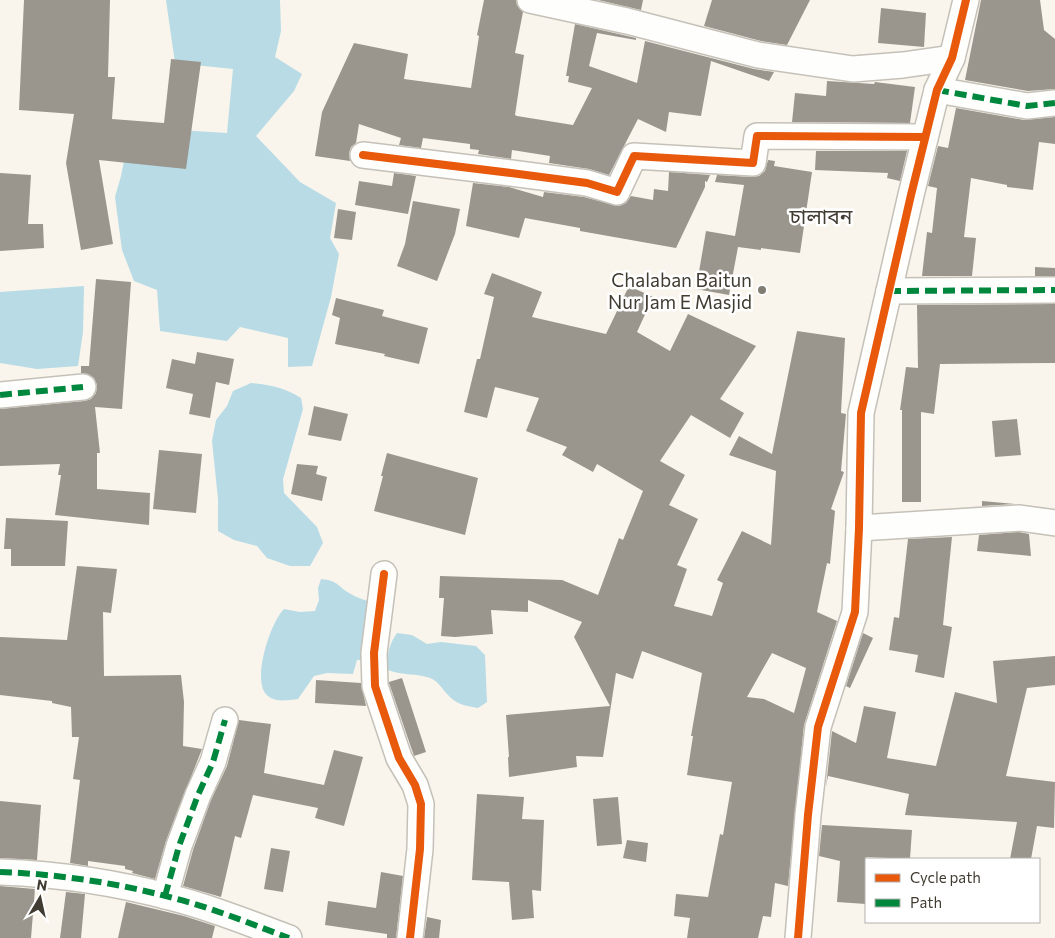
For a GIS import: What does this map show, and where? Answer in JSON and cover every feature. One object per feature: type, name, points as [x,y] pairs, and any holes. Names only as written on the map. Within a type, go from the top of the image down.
[{"type":"street","points":[[530,0],[630,10],[758,55],[853,69],[903,65],[952,58]]},
{"type":"street","points":[[798,938],[808,815],[818,727],[854,612],[859,528],[861,413],[925,137],[937,90],[952,58],[966,0]]},
{"type":"street","points":[[937,90],[1027,106],[1055,103]]},
{"type":"street","points":[[363,155],[511,172],[587,184],[617,192],[634,156],[753,163],[757,136],[925,137]]},
{"type":"street","points":[[889,291],[1055,290]]},
{"type":"street","points":[[0,395],[83,387]]},
{"type":"street","points":[[859,528],[1020,518],[1055,523]]},
{"type":"street","points":[[384,574],[374,653],[375,686],[384,719],[399,758],[414,785],[421,804],[420,849],[410,938]]},
{"type":"street","points":[[164,896],[179,846],[198,795],[213,762],[225,720]]},
{"type":"street","points":[[0,872],[120,886],[164,896],[289,938]]},
{"type":"water","points":[[166,0],[280,0],[281,31],[275,57],[302,74],[294,91],[256,136],[300,182],[336,203],[330,238],[339,254],[331,297],[312,366],[288,367],[288,338],[240,327],[227,341],[160,331],[157,290],[134,281],[122,250],[115,197],[131,127],[227,133],[233,69],[175,63]]},
{"type":"water","points":[[84,286],[83,332],[78,366],[37,369],[0,363],[0,292]]},
{"type":"water","points":[[251,383],[278,388],[301,398],[303,409],[283,479],[284,493],[317,527],[323,543],[310,566],[290,566],[267,558],[257,546],[234,540],[218,531],[218,499],[212,441],[216,420],[227,406],[233,391]]},
{"type":"water","points":[[321,579],[334,582],[352,595],[376,604],[371,661],[357,660],[353,674],[327,673],[314,676],[298,699],[275,700],[268,696],[263,689],[261,679],[264,652],[268,638],[284,609],[300,612],[315,611],[319,600],[318,588]]},
{"type":"water","points":[[397,633],[412,635],[427,644],[441,642],[476,646],[485,655],[487,702],[478,708],[463,705],[453,700],[433,679],[388,670],[387,660],[389,651]]},
{"type":"building","points":[[24,0],[110,0],[108,77],[115,77],[112,119],[164,123],[171,59],[201,62],[186,169],[99,160],[113,244],[81,250],[66,163],[74,114],[19,110]]},
{"type":"building","points":[[484,0],[516,0],[517,5],[523,12],[515,53],[524,55],[515,115],[517,116],[573,125],[592,88],[568,82],[569,76],[566,76],[575,24],[636,38],[636,40],[597,33],[589,66],[637,83],[645,41],[754,69],[774,72],[769,81],[711,61],[701,116],[669,112],[666,132],[638,119],[609,175],[589,169],[549,163],[550,156],[512,150],[511,159],[478,154],[479,150],[470,149],[470,144],[423,138],[421,148],[399,145],[401,138],[359,124],[356,143],[351,147],[349,153],[350,161],[315,156],[322,112],[354,43],[408,54],[404,79],[471,88],[479,36],[477,35]]},
{"type":"building","points":[[598,0],[643,0],[641,10]]},
{"type":"building","points":[[712,0],[810,0],[787,45],[761,41],[704,26]]},
{"type":"building","points":[[981,0],[1040,0],[1044,30],[1055,39],[1055,89],[1028,91],[965,80]]},
{"type":"building","points":[[881,8],[926,13],[924,47],[878,43]]},
{"type":"building","points":[[827,81],[874,84],[875,82],[915,87],[910,123],[792,122],[795,93],[826,96]]},
{"type":"building","points":[[956,108],[1024,120],[1055,117],[1055,144],[1039,142],[1033,190],[1007,187],[1007,185],[971,178],[964,237],[976,238],[972,276],[922,276],[927,232],[932,233],[937,188],[928,186],[938,146],[948,148]]},
{"type":"building","points":[[816,151],[907,151],[900,181],[887,178],[888,173],[815,170]]},
{"type":"building","points":[[768,160],[775,161],[774,166],[812,172],[800,253],[738,247],[729,295],[696,289],[706,231],[735,236],[744,185],[715,182],[717,175],[759,176],[765,171]]},
{"type":"building","points":[[669,172],[710,175],[707,182],[705,181],[705,187],[676,248],[580,231],[580,228],[525,218],[519,238],[466,226],[473,183],[509,187],[543,197],[544,192],[584,197],[619,206],[626,203],[631,196],[653,200],[654,189],[668,191]]},
{"type":"building","points":[[0,173],[31,175],[28,224],[43,224],[44,248],[0,251]]},
{"type":"building","points":[[394,173],[416,176],[408,214],[355,205],[359,181],[392,186]]},
{"type":"building","points":[[413,201],[460,209],[455,234],[437,281],[397,266],[405,244]]},
{"type":"building","points":[[338,209],[356,212],[352,240],[334,238]]},
{"type":"building","points":[[1035,267],[1055,268],[1055,276],[1035,276]]},
{"type":"building","points":[[492,273],[542,292],[532,317],[606,334],[629,286],[653,297],[637,332],[670,351],[688,314],[756,346],[720,399],[744,413],[730,438],[691,415],[660,461],[685,475],[669,505],[698,519],[677,565],[687,569],[674,606],[712,616],[723,583],[717,580],[742,531],[771,545],[776,471],[729,455],[739,436],[772,454],[797,331],[845,338],[841,413],[846,414],[841,471],[844,472],[831,509],[835,511],[830,564],[827,563],[817,612],[837,621],[804,725],[788,886],[775,883],[771,917],[763,916],[758,938],[687,938],[690,918],[674,916],[676,894],[708,897],[720,834],[723,835],[732,782],[687,775],[693,736],[691,736],[702,673],[642,651],[633,679],[616,673],[603,757],[576,756],[577,767],[509,777],[506,715],[610,706],[574,637],[582,622],[528,600],[528,612],[491,610],[493,634],[455,637],[441,636],[444,598],[439,598],[440,576],[562,580],[598,595],[619,538],[623,540],[643,491],[597,464],[593,472],[562,455],[567,447],[526,431],[539,398],[495,387],[487,418],[464,412],[477,359],[480,359],[494,297],[484,294]],"holes":[[[772,653],[806,668],[794,713],[764,699],[747,697]]]},
{"type":"building","points":[[96,279],[131,282],[122,409],[95,407],[100,453],[97,453],[97,489],[150,493],[149,525],[55,515],[61,475],[58,475],[60,464],[0,466],[0,409],[84,401],[91,399],[96,393],[97,385],[94,378],[88,374],[81,373],[81,366],[89,366]]},
{"type":"building","points":[[336,298],[384,310],[382,316],[428,328],[419,364],[384,356],[385,354],[335,344],[340,318],[332,315]]},
{"type":"building","points":[[1055,304],[1055,363],[940,364],[934,414],[921,412],[921,502],[902,502],[902,410],[900,410],[906,367],[918,368],[917,305]]},
{"type":"building","points":[[197,352],[234,359],[229,385],[216,382],[210,418],[189,414],[193,394],[166,388],[172,359],[195,364]]},
{"type":"building","points":[[314,406],[348,414],[341,441],[308,435]]},
{"type":"building","points":[[1017,419],[1021,455],[995,457],[992,421]]},
{"type":"building","points":[[159,450],[202,454],[196,513],[153,509]]},
{"type":"building","points":[[387,453],[478,478],[465,535],[374,511]]},
{"type":"building","points":[[297,464],[318,466],[316,474],[327,477],[322,501],[291,494]]},
{"type":"building","points":[[982,501],[1015,504],[982,506]]},
{"type":"building","points":[[6,518],[68,521],[65,566],[11,566],[11,549],[4,549]]},
{"type":"building","points":[[1019,532],[1029,534],[1031,556],[977,551],[979,535]]},
{"type":"building","points":[[952,537],[943,625],[952,627],[944,678],[915,672],[918,655],[889,650],[894,617],[899,618],[908,539]]},
{"type":"building","points":[[77,566],[117,569],[111,613],[103,612],[104,676],[181,675],[184,702],[183,746],[202,749],[166,841],[155,879],[132,873],[133,871],[125,869],[125,866],[88,861],[88,866],[70,863],[80,780],[73,779],[79,737],[72,737],[71,707],[52,703],[52,701],[0,695],[0,637],[67,640]]},
{"type":"building","points":[[863,633],[873,638],[850,688],[846,686]]},
{"type":"building","points":[[1055,656],[1055,685],[1027,688],[1006,776],[1055,782],[1054,828],[1037,826],[1031,858],[1010,858],[1017,822],[905,815],[909,794],[828,776],[826,787],[832,731],[856,743],[864,706],[896,712],[887,758],[936,766],[955,692],[997,703],[993,661]]},
{"type":"building","points":[[402,678],[426,752],[414,756],[389,683]]},
{"type":"building","points":[[316,680],[361,683],[366,706],[315,703]]},
{"type":"building","points":[[239,720],[271,724],[264,773],[324,785],[334,750],[363,757],[344,826],[315,818],[318,808],[253,795],[241,838],[235,836],[221,897],[183,886],[193,850],[211,800],[227,766]]},
{"type":"building","points":[[477,794],[524,797],[522,819],[544,820],[541,891],[532,890],[534,918],[512,920],[509,882],[472,880]]},
{"type":"building","points":[[618,797],[622,844],[597,846],[593,799]]},
{"type":"building","points":[[0,801],[41,805],[37,860],[0,858]]},
{"type":"building","points":[[822,825],[912,830],[910,858],[865,858],[865,904],[837,902],[840,861],[819,856]]},
{"type":"building","points":[[627,840],[648,843],[646,862],[623,858]]},
{"type":"building","points":[[271,848],[290,851],[283,892],[264,889]]},
{"type":"building","points":[[381,872],[403,876],[396,938],[387,938],[387,934],[325,925],[328,901],[376,908]]},
{"type":"building","points":[[0,886],[35,889],[31,938],[0,938]]},
{"type":"building","points":[[66,892],[85,894],[81,938],[60,938]]},
{"type":"building","points":[[126,902],[184,916],[215,926],[212,938],[118,938]]},
{"type":"building","points":[[427,917],[441,920],[439,938],[424,938]]},
{"type":"marked path","points":[[937,90],[1027,106],[1055,103]]},
{"type":"marked path","points":[[889,291],[1055,290]]},
{"type":"marked path","points":[[0,395],[83,387]]},
{"type":"marked path","points":[[165,896],[179,846],[198,795],[213,762],[225,720]]},
{"type":"marked path","points":[[0,872],[66,877],[152,893],[203,906],[289,938]]},
{"type":"cycle path","points":[[798,938],[808,815],[818,727],[855,612],[861,413],[937,90],[952,58],[966,0]]},
{"type":"cycle path","points":[[363,155],[587,183],[617,192],[634,156],[753,163],[757,136],[925,137]]},
{"type":"cycle path","points":[[384,574],[374,653],[375,686],[399,758],[415,785],[421,804],[420,849],[410,938]]},
{"type":"place","name":"Chalaban Baitun Nur Jam E Masjid","points":[[762,290]]},
{"type":"district","name":"চালাবন","points":[[821,215]]}]
